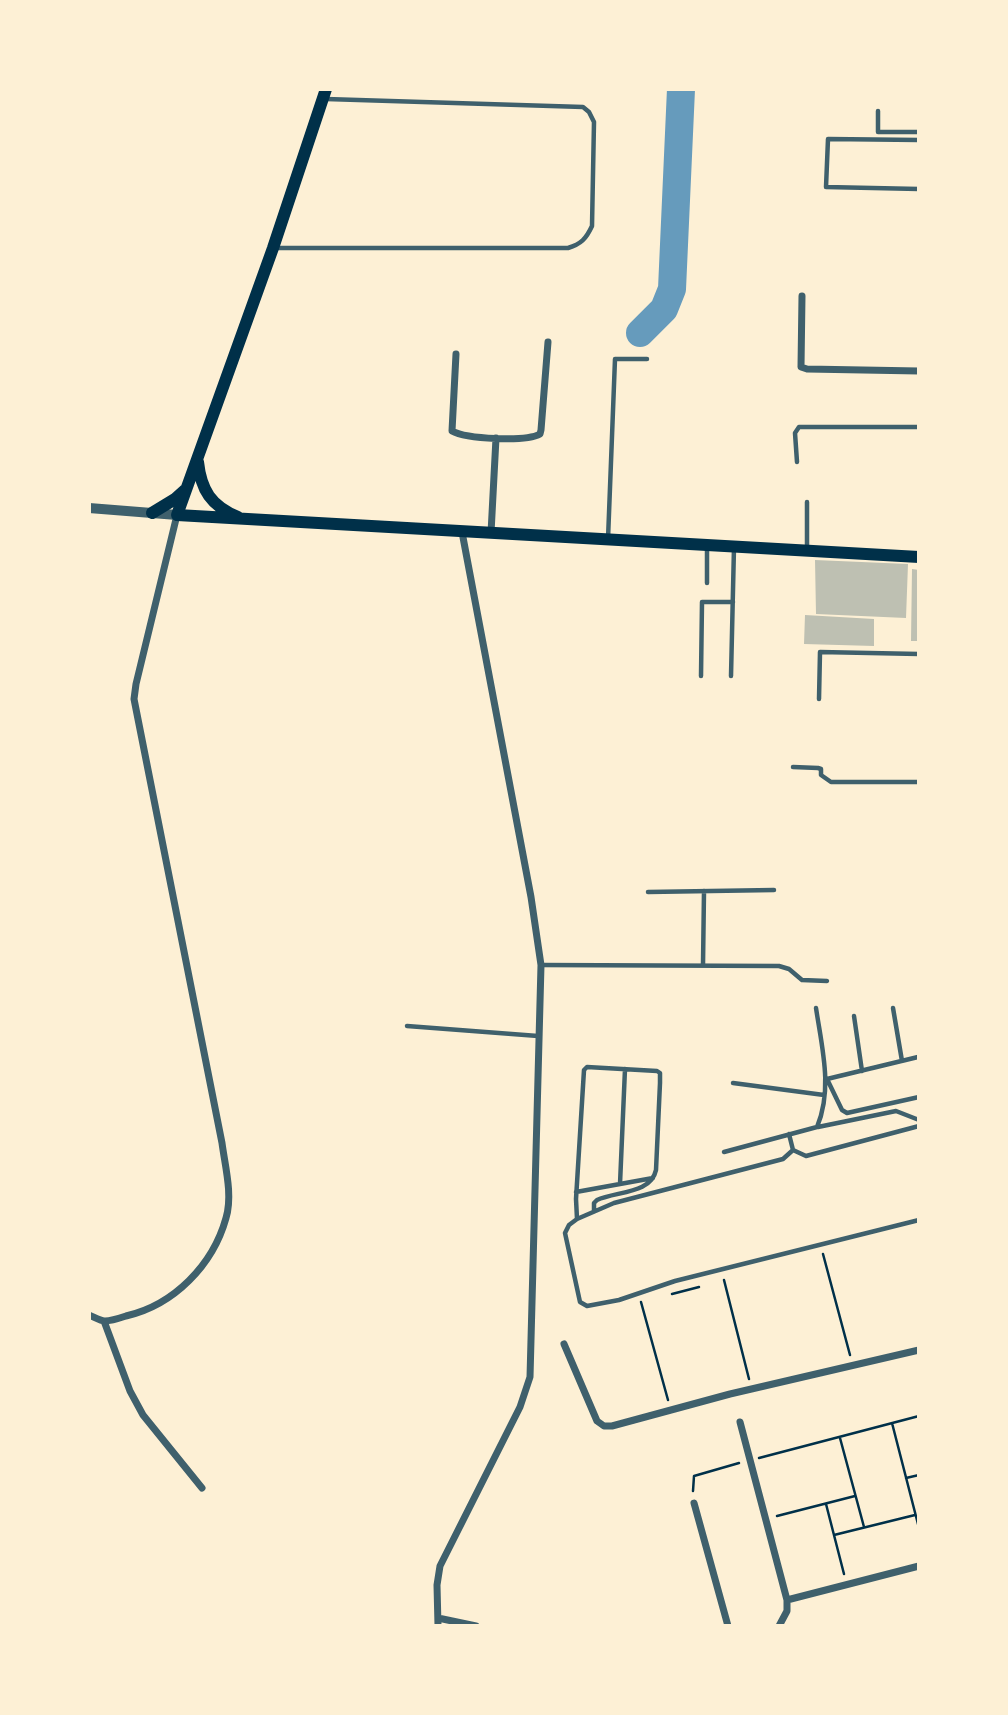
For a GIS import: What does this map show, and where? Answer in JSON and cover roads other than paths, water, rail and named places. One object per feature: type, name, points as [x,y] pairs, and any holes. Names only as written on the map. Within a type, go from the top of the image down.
[{"type":"main road","points":[[325,94],[177,515],[919,557]]},
{"type":"main road","points":[[198,458],[200,478],[209,498],[222,509],[245,520]]},
{"type":"main road","points":[[152,513],[175,499],[187,487]]},
{"type":"street","points":[[802,296],[802,367],[919,371]]},
{"type":"street","points":[[456,355],[452,431],[463,435],[496,438],[532,438],[540,434],[548,342]]},
{"type":"street","points":[[491,533],[496,438]]},
{"type":"street","points":[[89,508],[177,515],[134,699],[222,1143],[228,1189],[227,1215],[218,1241],[204,1264],[184,1286],[163,1301],[135,1314],[104,1321],[89,1315]]},
{"type":"street","points":[[463,532],[541,965],[530,1377],[520,1407],[440,1566],[438,1622],[476,1626]]},
{"type":"street","points":[[104,1321],[130,1391],[143,1415],[202,1488]]},
{"type":"street","points":[[564,1344],[597,1421],[604,1426],[919,1350]]},
{"type":"street","points":[[740,1422],[788,1600],[788,1612],[779,1626]]},
{"type":"street","points":[[694,1503],[728,1626]]},
{"type":"street","points":[[788,1600],[919,1566]]},
{"type":"lane","points":[[273,248],[568,248],[580,244],[592,226],[594,122],[583,107],[325,94]]},
{"type":"lane","points":[[878,111],[878,132],[919,132]]},
{"type":"lane","points":[[919,140],[828,139],[826,187],[919,189]]},
{"type":"lane","points":[[608,540],[615,359],[647,359]]},
{"type":"lane","points":[[797,463],[795,433],[799,427],[919,427]]},
{"type":"lane","points":[[807,502],[807,551]]},
{"type":"lane","points":[[707,545],[707,583]]},
{"type":"lane","points":[[731,676],[734,547]]},
{"type":"lane","points":[[701,676],[702,601],[733,602]]},
{"type":"lane","points":[[819,699],[819,655],[823,651],[919,654]]},
{"type":"lane","points":[[793,767],[818,768],[824,779],[831,782],[919,782]]},
{"type":"lane","points":[[648,892],[774,890]]},
{"type":"lane","points":[[703,965],[704,891]]},
{"type":"lane","points":[[541,965],[779,966],[789,969],[802,980],[827,981]]},
{"type":"lane","points":[[816,1008],[827,1079],[842,1110],[846,1113],[919,1097]]},
{"type":"lane","points":[[893,1008],[902,1061]]},
{"type":"lane","points":[[854,1016],[862,1071]]},
{"type":"lane","points":[[407,1026],[538,1036]]},
{"type":"lane","points":[[827,1079],[918,1057]]},
{"type":"lane","points":[[577,1219],[576,1192],[584,1070],[587,1067],[657,1070],[660,1073],[654,1178],[641,1187],[597,1200],[594,1203],[594,1211]]},
{"type":"lane","points":[[621,1184],[625,1069]]},
{"type":"lane","points":[[817,1127],[822,1116],[827,1079]]},
{"type":"lane","points":[[733,1083],[824,1096]]},
{"type":"lane","points":[[724,1152],[817,1127],[896,1111],[919,1120]]},
{"type":"lane","points":[[793,1150],[806,1156],[919,1126]]},
{"type":"lane","points":[[789,1134],[793,1150]]},
{"type":"lane","points":[[793,1150],[783,1159],[614,1203],[577,1219],[569,1225],[565,1233],[580,1302],[587,1306],[619,1300],[675,1281],[919,1220]]},
{"type":"lane","points":[[576,1192],[654,1178]]},
{"type":"waterway","points":[[640,333],[664,309],[672,289],[681,89]]}]
